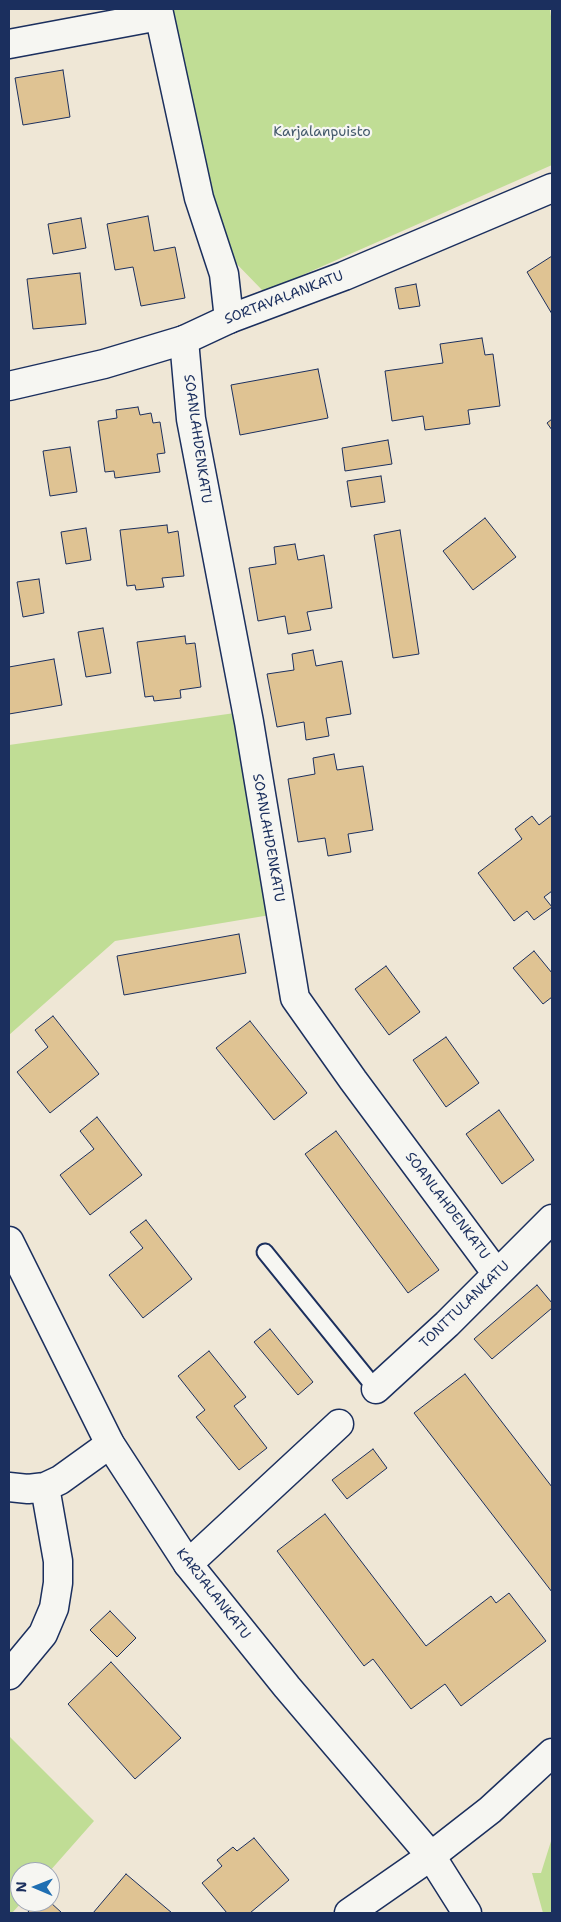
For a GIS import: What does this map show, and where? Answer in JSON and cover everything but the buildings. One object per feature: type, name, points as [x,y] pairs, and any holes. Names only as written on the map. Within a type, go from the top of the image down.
[{"type":"street","points":[[9,44],[158,12],[199,198],[224,274],[229,318]]},
{"type":"street","name":"SORTAVALANKATU","points":[[9,386],[104,364],[184,340],[229,318],[344,276],[552,188]]},
{"type":"street","name":"SOANLAHDENKATU","points":[[184,340],[191,419],[249,722],[295,998],[358,1088],[497,1274]]},
{"type":"street","name":"TONTTULANKATU","points":[[376,1389],[447,1324],[552,1219]]},
{"type":"street","name":"KARJALANKATU","points":[[9,1241],[110,1444],[188,1564],[287,1687],[431,1856],[467,1913]]},
{"type":"street","points":[[188,1564],[339,1424]]},
{"type":"street","points":[[9,1487],[28,1489],[45,1487],[60,1480],[110,1444]]},
{"type":"street","points":[[9,1674],[43,1634],[54,1608],[58,1583],[58,1561],[45,1487]]},
{"type":"street","points":[[349,1913],[431,1856],[490,1810],[552,1752]]},
{"type":"lane","points":[[265,1252],[376,1389]]},
{"type":"green space","name":"Karjalanpuisto","points":[[171,9],[550,9],[552,24],[552,165],[264,292],[229,256],[196,142]]},
{"type":"green space","points":[[242,712],[276,914],[115,941],[9,1035],[9,745]]},
{"type":"green space","points":[[9,1736],[94,1821],[58,1862],[10,1862],[10,1912],[13,1912],[9,1913]]},
{"type":"green space","points":[[552,1838],[552,1913],[543,1913],[532,1873],[541,1873]]}]
